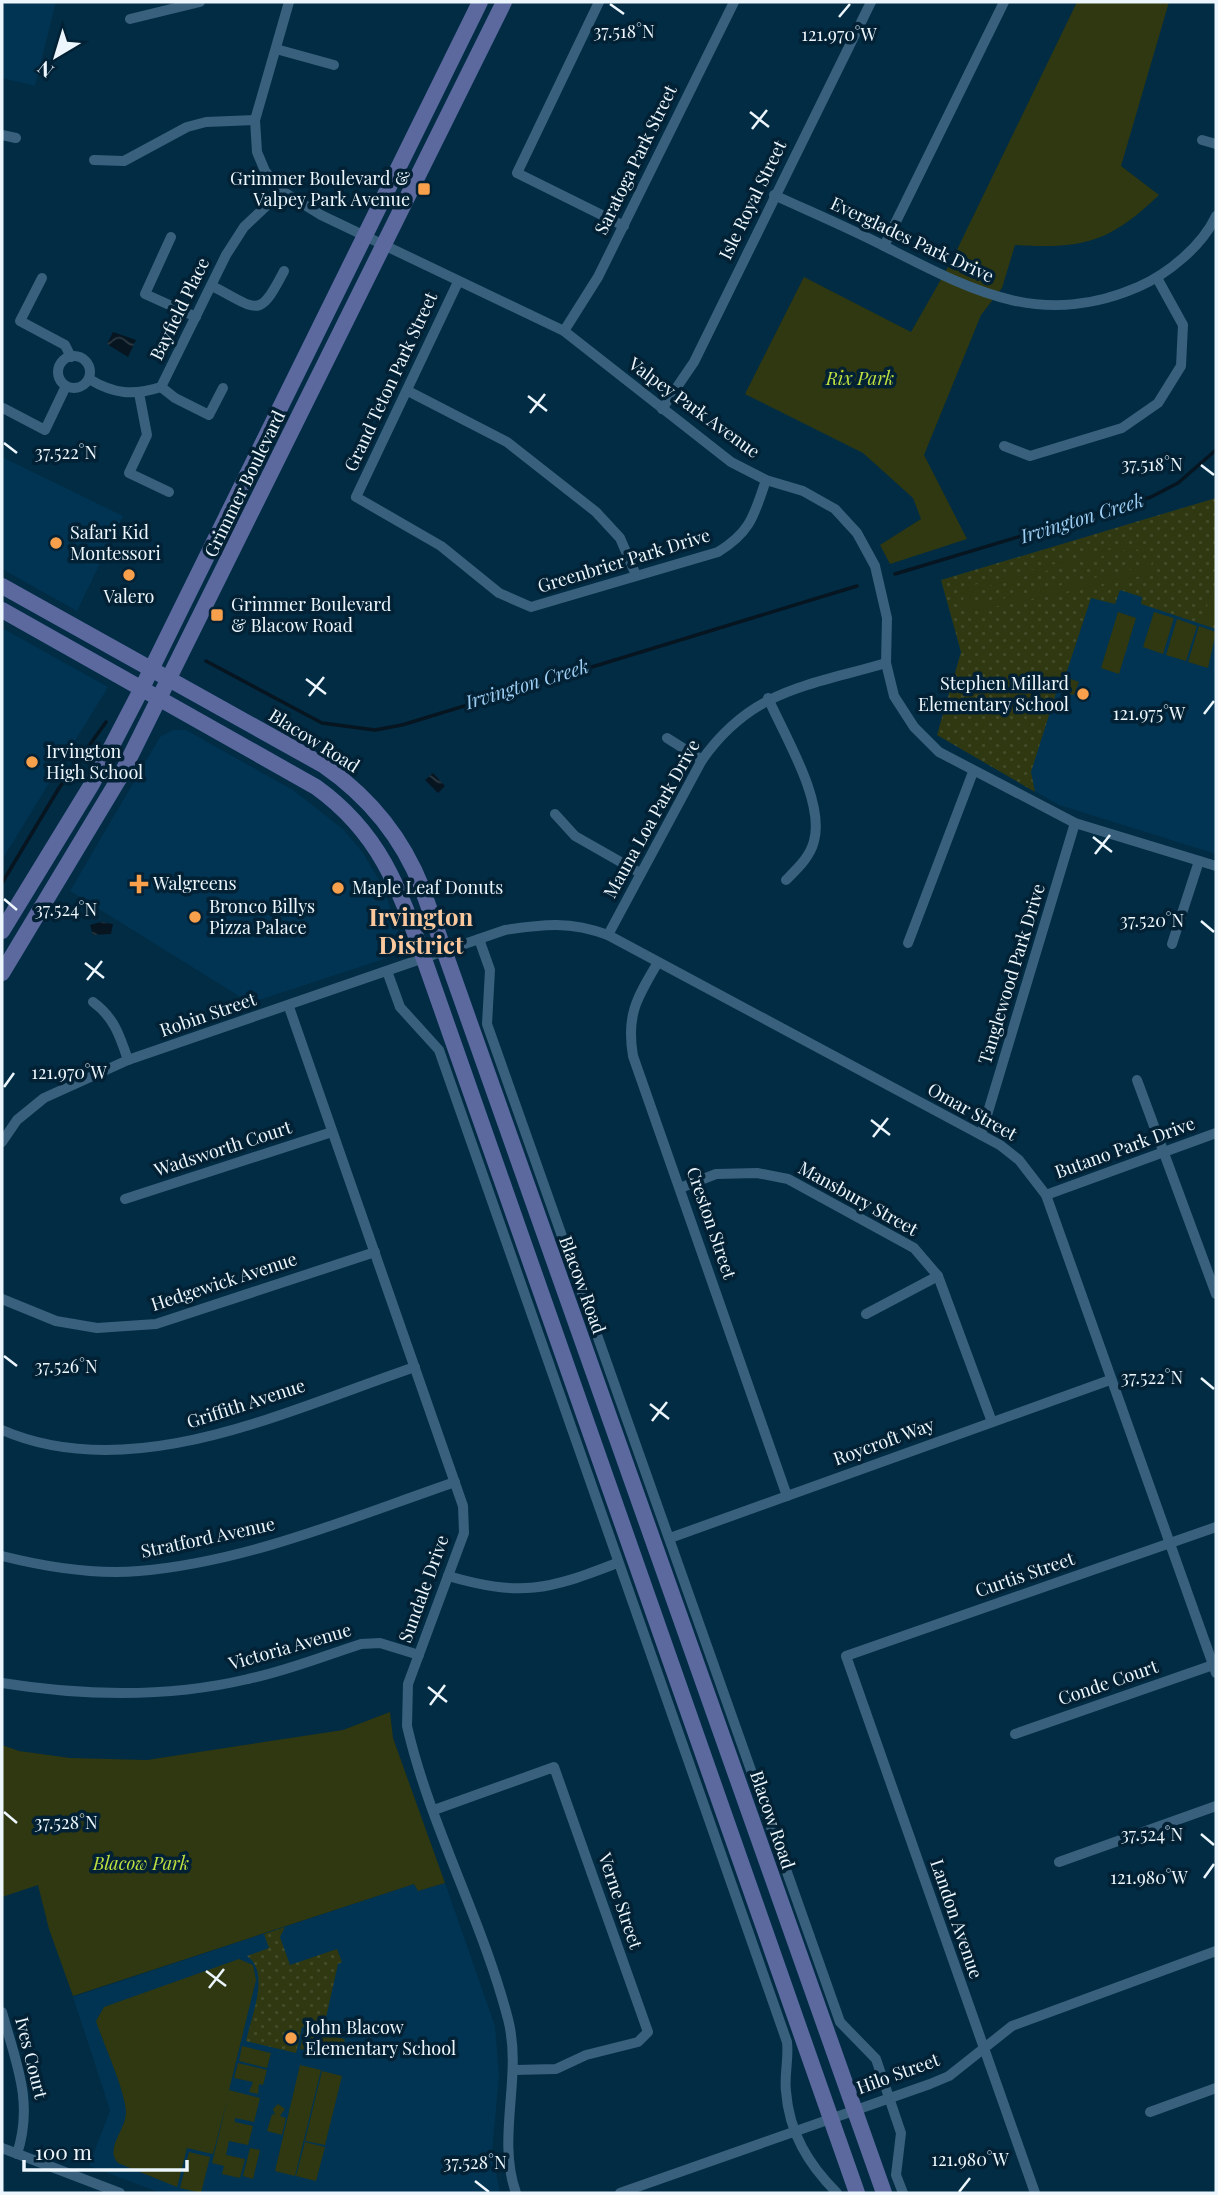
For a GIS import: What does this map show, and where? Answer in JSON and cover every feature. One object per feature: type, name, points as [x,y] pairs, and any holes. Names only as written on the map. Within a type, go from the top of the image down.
[{"type":"main road","name":"Grimmer Boulevard","points":[[2,931],[92,784],[142,688],[480,2]]},
{"type":"main road","name":"Grimmer Boulevard","points":[[2,973],[111,794],[161,698],[504,2]]},
{"type":"main road","name":"Blacow Road","points":[[2,586],[313,758],[369,802],[394,833],[413,866],[884,2193]]},
{"type":"main road","points":[[2,610],[305,780],[344,809],[369,837],[388,867],[424,959],[857,2193]]},
{"type":"street","points":[[130,19],[200,2]]},
{"type":"street","name":"Valpey Park Avenue","points":[[289,2],[255,120],[257,152],[265,171],[282,191],[365,236],[564,331],[731,462],[766,480],[814,497],[835,509],[857,533],[875,566],[887,618],[886,663],[894,696],[914,727],[939,752],[1075,823],[1216,866]]},
{"type":"street","points":[[599,2],[517,173],[624,226]]},
{"type":"street","name":"Saratoga Park Street","points":[[564,331],[598,277],[734,2]]},
{"type":"street","name":"Isle Royal Street","points":[[662,409],[694,362],[871,2]]},
{"type":"street","points":[[884,246],[1004,2]]},
{"type":"street","points":[[276,49],[334,65]]},
{"type":"street","points":[[94,160],[124,161],[187,127],[206,122],[255,120]]},
{"type":"street","points":[[2,135],[16,138]]},
{"type":"street","points":[[1202,140],[1216,144]]},
{"type":"street","name":"Bayfield Place","points":[[71,356],[79,357],[88,363],[89,379],[111,392],[139,393],[162,387],[244,227],[282,191]]},
{"type":"street","name":"Everglades Park Drive","points":[[774,195],[884,246],[957,284],[1000,300],[1051,307],[1109,299],[1157,278],[1191,249],[1216,216]]},
{"type":"street","points":[[171,237],[145,293],[196,317]]},
{"type":"street","points":[[212,286],[252,306],[262,306],[268,302],[284,271]]},
{"type":"street","points":[[42,278],[20,321],[65,345],[71,356],[64,359],[58,368],[59,379],[66,386],[82,387],[89,379]]},
{"type":"street","points":[[1004,446],[1030,456],[1122,428],[1158,403],[1181,366],[1183,325],[1157,278]]},
{"type":"street","name":"Grand Teton Park Street","points":[[356,498],[458,282]]},
{"type":"street","points":[[3,408],[45,430],[66,386]]},
{"type":"street","points":[[162,387],[175,398],[209,415],[223,388]]},
{"type":"street","points":[[408,391],[507,442],[596,512],[620,538],[636,575]]},
{"type":"street","points":[[139,393],[147,435],[129,472],[169,492]]},
{"type":"street","name":"Greenbrier Park Drive","points":[[356,498],[441,546],[499,593],[531,607],[718,552],[739,540],[750,525],[766,480]]},
{"type":"street","name":"Mauna Loa Park Drive","points":[[608,935],[702,760],[737,719],[768,698],[886,663]]},
{"type":"street","points":[[768,698],[812,797],[817,816],[815,840],[804,863],[786,880]]},
{"type":"street","points":[[667,738],[702,760]]},
{"type":"street","points":[[908,943],[973,772]]},
{"type":"street","points":[[555,814],[575,836],[640,873]]},
{"type":"street","name":"Tanglewood Park Drive","points":[[981,1135],[1075,823]]},
{"type":"street","points":[[1172,944],[1199,860]]},
{"type":"street","name":"Omar Street","points":[[443,953],[505,929],[540,924],[579,925],[608,935],[657,964],[981,1135],[1019,1160],[1046,1195],[1110,1380],[1172,1542],[1215,1669]]},
{"type":"street","name":"Blacow Road","points":[[479,939],[490,970],[487,1024],[840,2022],[876,2059],[901,2133],[896,2175],[903,2193]]},
{"type":"street","name":"Robin Street","points":[[2,1142],[17,1120],[44,1098],[128,1060],[443,953]]},
{"type":"street","name":"Creston Street","points":[[657,964],[632,1011],[629,1031],[633,1056],[787,1496]]},
{"type":"street","points":[[387,971],[400,1007],[439,1050],[787,2042],[786,2093],[796,2131],[807,2161],[837,2193]]},
{"type":"street","points":[[93,1002],[106,1011],[118,1029],[128,1060]]},
{"type":"street","name":"Sundale Drive","points":[[289,1007],[463,1506],[464,1533],[408,1684],[407,1726],[508,2017],[514,2070],[507,2154],[516,2193]]},
{"type":"street","points":[[1138,1080],[1216,1294]]},
{"type":"street","name":"Wadsworth Court","points":[[125,1199],[332,1132]]},
{"type":"street","name":"Butano Park Drive","points":[[1046,1195],[1216,1133]]},
{"type":"street","name":"Mansbury Street","points":[[680,1188],[716,1174],[757,1173],[788,1180],[914,1248],[938,1276],[992,1422]]},
{"type":"street","name":"Hedgewick Avenue","points":[[2,1299],[55,1321],[97,1328],[156,1324],[374,1252]]},
{"type":"street","points":[[866,1314],[938,1276]]},
{"type":"street","name":"Griffith Avenue","points":[[2,1430],[70,1449],[125,1448],[197,1441],[415,1367]]},
{"type":"street","name":"Roycroft Way","points":[[670,1538],[1110,1380]]},
{"type":"street","name":"Stratford Avenue","points":[[2,1556],[91,1571],[138,1572],[189,1564],[255,1548],[455,1482]]},
{"type":"street","name":"Curtis Street","points":[[846,1656],[1216,1527]]},
{"type":"street","points":[[448,1576],[499,1588],[526,1589],[558,1586],[617,1563]]},
{"type":"street","name":"Victoria Avenue","points":[[2,1683],[91,1693],[156,1693],[247,1680],[361,1644],[380,1643],[419,1655]]},
{"type":"street","name":"Landon Avenue","points":[[846,1656],[1035,2193]]},
{"type":"street","name":"Conde Court","points":[[1015,1734],[1215,1669]]},
{"type":"street","name":"Verne Street","points":[[434,1810],[554,1767],[648,2032],[638,2042],[586,2055],[556,2069],[514,2070]]},
{"type":"street","points":[[1059,1862],[1216,1806]]},
{"type":"street","name":"Hilo Street","points":[[620,2193],[949,2076],[1021,2022],[1216,1951]]},
{"type":"street","name":"Ives Court","points":[[2,2012],[24,2087],[26,2109],[17,2154]]},
{"type":"street","points":[[1150,2112],[1216,2088]]},
{"type":"street","points":[[2,2148],[120,2193]]},
{"type":"shaded area","points":[[2,2],[56,2],[35,86],[2,78]]},
{"type":"shaded area","name":"Safari Kid Montessori","points":[[2,457],[123,516],[77,611],[2,569]]},
{"type":"shaded area","name":"Stephen Millard Elementary School","points":[[1216,498],[1216,854],[1059,805],[937,735],[961,652],[941,580]]},
{"type":"shaded area","name":"Irvington High School","points":[[2,628],[108,687],[2,860]]},
{"type":"shaded area","points":[[173,730],[186,730],[293,790],[344,830],[363,853],[383,887],[402,942],[399,954],[250,1003],[70,891],[160,737]]},
{"type":"shaded area","name":"John Blacow Elementary School","points":[[445,1883],[495,2026],[499,2075],[492,2152],[500,2193],[161,2193],[89,2166],[110,2110],[73,1997],[414,1884],[418,1891]]},
{"type":"green space","name":"Rix Park","points":[[1077,2],[1169,2],[1121,166],[1159,195],[1125,224],[1094,240],[1059,246],[1015,245],[1002,288],[981,315],[924,455],[967,539],[890,564],[880,545],[921,519],[913,498],[863,453],[745,394],[804,277],[911,332],[952,260]]},
{"type":"green space","points":[[1216,498],[1216,629],[1141,604],[1142,597],[1120,590],[1115,604],[1091,598],[1065,677],[1051,672],[1048,680],[1051,681],[1048,690],[1056,693],[1031,772],[1035,792],[937,735],[961,652],[941,580]]},
{"type":"green space","points":[[1135,543],[1147,548],[1152,556],[1150,567],[1141,576],[979,610],[968,607],[963,601],[964,593],[970,586]],"holes":[[[1133,548],[1146,553],[1147,562],[1142,567],[979,604],[969,599],[973,590]]]},
{"type":"green space","points":[[1210,593],[1216,598],[1216,625],[1204,621]]},
{"type":"green space","points":[[1118,612],[1136,618],[1119,674],[1101,668]]},
{"type":"green space","points":[[1154,612],[1174,618],[1163,654],[1143,647]]},
{"type":"green space","points":[[1177,619],[1197,626],[1186,661],[1166,655]]},
{"type":"green space","points":[[1199,626],[1216,632],[1208,668],[1188,662]]},
{"type":"green space","points":[[1050,671],[1079,682],[1074,695],[1049,690],[1052,682],[1047,680]]},
{"type":"green space","name":"Blacow Park","points":[[390,1712],[393,1738],[445,1883],[418,1891],[414,1884],[73,1996],[49,1929],[38,1885],[2,1897],[2,1745],[19,1751],[70,1758],[147,1760],[343,1730]]},
{"type":"green space","points":[[285,1927],[280,1937],[290,1965],[337,1949],[342,1962],[338,1964],[323,2031],[302,2027],[296,2053],[246,2041],[259,1984],[254,1963],[247,1956],[269,1948],[264,1934]]},
{"type":"green space","points":[[239,1959],[253,1965],[256,1980],[229,2090],[260,2098],[254,2122],[235,2118],[235,2122],[253,2126],[248,2145],[229,2141],[226,2155],[245,2159],[240,2178],[222,2174],[224,2166],[212,2163],[228,2097],[213,2154],[187,2148],[177,2187],[118,2163],[113,2151],[126,2111],[118,2079],[96,2021],[104,2007]]},
{"type":"green space","points":[[304,2030],[345,2039],[341,2058],[300,2049]]},
{"type":"green space","points":[[242,2046],[271,2053],[267,2068],[239,2061]]},
{"type":"green space","points":[[238,2063],[267,2070],[263,2085],[259,2084],[258,2094],[249,2092],[253,2082],[234,2078]]},
{"type":"green space","points":[[300,2065],[321,2070],[295,2176],[275,2171]]},
{"type":"green space","points":[[322,2071],[342,2076],[325,2145],[305,2141]]},
{"type":"green space","points":[[278,2104],[285,2109],[280,2116],[286,2118],[282,2135],[267,2131],[272,2114],[275,2115],[273,2109]]},
{"type":"green space","points":[[305,2142],[325,2147],[316,2181],[296,2176]]},
{"type":"green space","points":[[250,2148],[260,2150],[253,2179],[243,2176]]},
{"type":"green space","points":[[189,2152],[210,2157],[201,2193],[180,2188]]},
{"type":"water","points":[[113,332],[136,340],[128,357],[107,344]]},
{"type":"water","points":[[433,773],[445,786],[438,793],[425,780]]},
{"type":"water","points":[[101,922],[113,924],[111,934],[93,935],[90,925]]},
{"type":"waterway","name":"Irvington Creek","points":[[895,574],[1151,497],[1178,483],[1216,450]]},
{"type":"waterway","name":"Irvington Creek","points":[[206,661],[322,723],[375,730],[402,725],[857,586]]},
{"type":"waterway","name":"Irvington Creek","points":[[2,883],[59,788],[106,722]]},
{"type":"place","name":"Grimmer Boulevard & Valpey Park Avenue","points":[[424,189]]},
{"type":"place","name":"Safari Kid Montessori","points":[[56,543]]},
{"type":"place","name":"Valero","points":[[129,575]]},
{"type":"place","name":"Grimmer Boulevard & Blacow Road","points":[[217,615]]},
{"type":"place","name":"Stephen Millard Elementary School","points":[[1083,694]]},
{"type":"place","name":"Irvington High School","points":[[32,762]]},
{"type":"place","name":"Walgreens","points":[[139,884]]},
{"type":"place","name":"Maple Leaf Donuts","points":[[338,888]]},
{"type":"place","name":"Bronco Billys Pizza Palace","points":[[195,917]]},
{"type":"place","name":"John Blacow Elementary School","points":[[291,2038]]},
{"type":"district","name":"Irvington District","points":[[421,932]]}]
